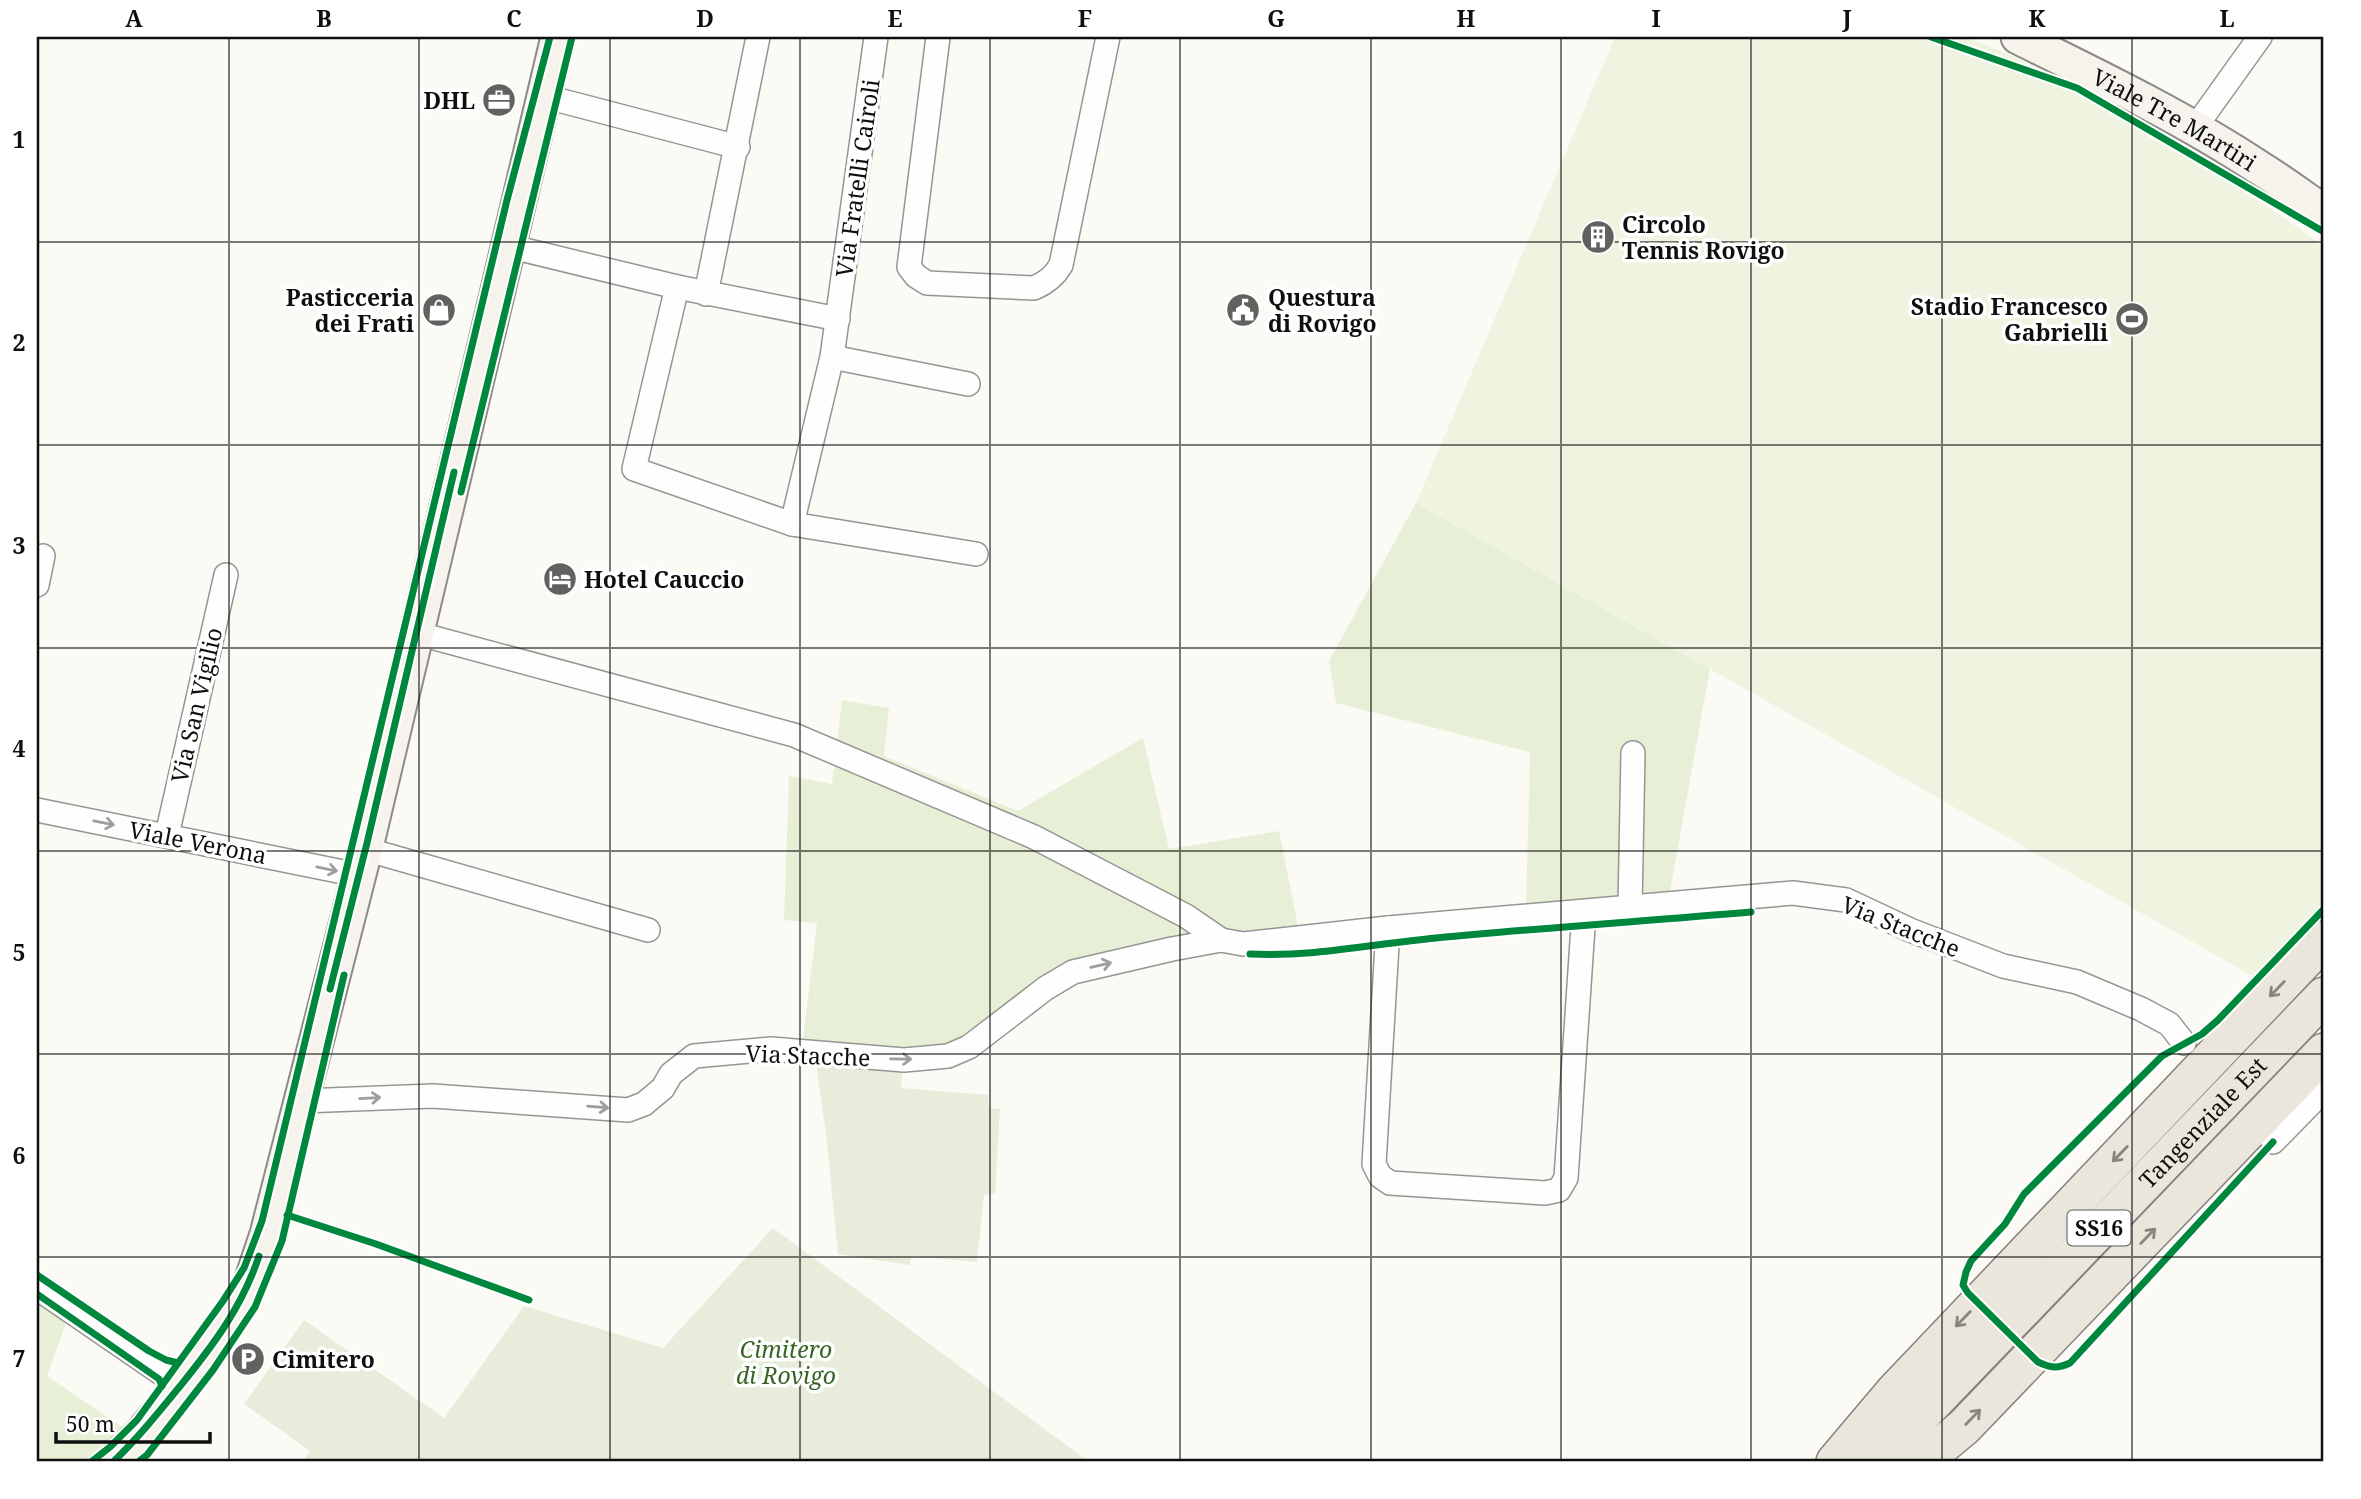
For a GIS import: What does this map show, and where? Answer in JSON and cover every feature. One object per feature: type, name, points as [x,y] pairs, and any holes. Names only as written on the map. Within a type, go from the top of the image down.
[{"type":"main road","points":[[1835,1462],[1904,1381],[2324,940]]},
{"type":"main road","name":"Tangenziale Est","points":[[1876,1462],[2324,996]]},
{"type":"main road","points":[[1922,1462],[1964,1427],[2324,1052]]},
{"type":"street","points":[[113,1462],[143,1432],[237,1308],[252,1279],[277,1200],[362,862],[558,37]]},
{"type":"street","points":[[706,294],[738,147],[758,37]]},
{"type":"street","name":"Via Fratelli Cairoli","points":[[792,524],[832,356],[876,37]]},
{"type":"street","points":[[938,37],[909,267],[927,283],[1034,288],[1054,276],[1061,265],[1108,37]]},
{"type":"street","name":"Viale Tre Martiri","points":[[2018,37],[2194,128],[2324,212]]},
{"type":"street","points":[[2194,128],[2260,37]]},
{"type":"street","points":[[543,96],[738,147]]},
{"type":"street","points":[[508,246],[706,294],[838,319]]},
{"type":"street","points":[[677,287],[634,468],[792,524],[976,554]]},
{"type":"street","points":[[832,356],[968,384]]},
{"type":"street","points":[[37,585],[43,556]]},
{"type":"street","name":"Via San Vigilio","points":[[167,835],[226,575]]},
{"type":"street","points":[[416,633],[794,734],[1034,837],[1186,916],[1221,940]]},
{"type":"street","points":[[1630,908],[1633,753]]},
{"type":"street","name":"Viale Verona","points":[[37,810],[167,835],[362,862],[648,930]]},
{"type":"street","name":"Via Stacche","points":[[302,1101],[433,1096],[628,1110],[644,1104],[663,1088],[671,1074],[694,1056],[771,1049],[904,1060],[948,1056],[969,1047],[1046,988],[1073,972],[1172,949],[1221,940],[1243,944],[1388,928],[1793,893],[1846,900],[1910,930],[2003,966],[2077,982],[2169,1024],[2184,1043]]},
{"type":"street","points":[[1388,928],[1374,1164],[1380,1176],[1390,1183],[1545,1193],[1559,1190],[1566,1178],[1584,912]]},
{"type":"street","points":[[2273,1142],[2324,1090]]},
{"type":"street","points":[[37,1288],[180,1386]]},
{"type":"green space","points":[[1615,37],[1963,37],[2010,55],[2078,91],[2235,186],[2324,247],[2324,950],[2283,993],[1416,503]]},
{"type":"green space","points":[[1416,503],[1710,669],[1669,897],[1526,911],[1530,752],[1336,703],[1329,661]]},
{"type":"green space","points":[[842,700],[889,708],[884,756],[1018,811],[1143,738],[1169,849],[1279,831],[1298,926],[1169,938],[1121,947],[1089,958],[947,1045],[915,1052],[803,1040],[817,923],[784,920],[789,776],[832,784]]},
{"type":"green space","points":[[818,1058],[903,1064],[901,1088],[988,1095],[989,1108],[1000,1109],[995,1194],[984,1195],[977,1262],[912,1256],[909,1265],[838,1254],[817,1072]]},
{"type":"green space","name":"Cimitero di Rovigo","points":[[773,1228],[1089,1462],[302,1462],[310,1451],[244,1404],[304,1320],[444,1418],[524,1306],[663,1348]]},
{"type":"green space","points":[[37,1302],[66,1323],[47,1376],[125,1429],[81,1462],[37,1462]]},
{"type":"cycle path","points":[[91,1462],[137,1420],[223,1301],[244,1268],[262,1221],[507,200],[550,37]]},
{"type":"cycle path","points":[[461,492],[572,37]]},
{"type":"cycle path","points":[[1931,37],[2077,88],[2324,232]]},
{"type":"cycle path","points":[[330,989],[454,472]]},
{"type":"cycle path","points":[[2273,1142],[2070,1363],[2054,1367],[2038,1362],[1963,1285],[1971,1261],[2005,1224],[2024,1194],[2162,1056],[2202,1034],[2218,1020],[2324,909]]},
{"type":"cycle path","points":[[1250,954],[1321,952],[1436,938],[1751,912]]},
{"type":"cycle path","points":[[138,1462],[147,1455],[213,1370],[255,1307],[282,1241],[344,975]]},
{"type":"cycle path","points":[[287,1215],[376,1244],[529,1300]]},
{"type":"cycle path","points":[[113,1462],[156,1415],[216,1340],[236,1308],[259,1256]]},
{"type":"cycle path","points":[[37,1275],[149,1351],[178,1363]]},
{"type":"cycle path","points":[[37,1294],[159,1379],[162,1386]]},
{"type":"place","name":"DHL","points":[[499,100]]},
{"type":"place","name":"Circolo Tennis Rovigo","points":[[1598,237]]},
{"type":"place","name":"Pasticceria dei Frati","points":[[439,310]]},
{"type":"place","name":"Questura di Rovigo","points":[[1243,310]]},
{"type":"place","name":"Stadio Francesco Gabrielli","points":[[2132,319]]},
{"type":"place","name":"Hotel Cauccio","points":[[560,579]]},
{"type":"place","name":"Cimitero","points":[[248,1359]]}]
